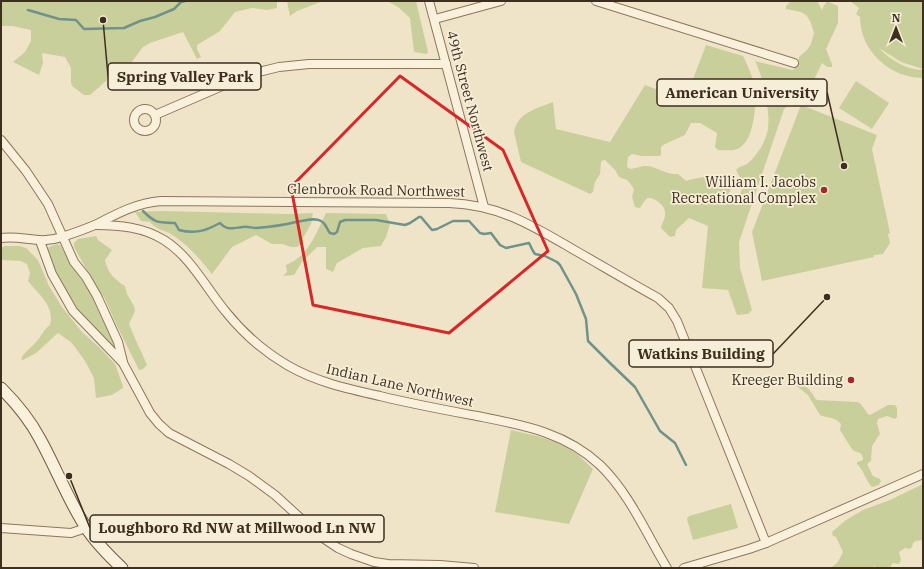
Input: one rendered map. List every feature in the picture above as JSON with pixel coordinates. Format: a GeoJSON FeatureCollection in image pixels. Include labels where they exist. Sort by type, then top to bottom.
{"type":"FeatureCollection","features":[{"type":"Feature","properties":{"kind":"main road"},"geometry":{"type":"LineString","coordinates":[[1,388],[19,408],[36,432],[77,514],[86,528],[122,568]]}},
{"type":"Feature","properties":{"kind":"street","name":"49th Street Northwest"},"geometry":{"type":"LineString","coordinates":[[429,1],[484,207]]}},
{"type":"Feature","properties":{"kind":"street"},"geometry":{"type":"LineString","coordinates":[[435,19],[501,1]]}},
{"type":"Feature","properties":{"kind":"street"},"geometry":{"type":"LineString","coordinates":[[596,1],[794,63]]}},
{"type":"Feature","properties":{"kind":"street"},"geometry":{"type":"LineString","coordinates":[[155,115],[250,74],[279,67],[309,64],[446,64]]}},
{"type":"Feature","properties":{"kind":"street"},"geometry":{"type":"LineString","coordinates":[[1,140],[40,190],[74,262],[86,277],[97,296],[118,342],[123,363],[150,413],[165,430],[177,438],[222,460],[249,476],[275,495],[320,536],[338,548],[360,558],[379,563],[474,568]]}},
{"type":"Feature","properties":{"kind":"street","name":"Glenbrook Road Northwest"},"geometry":{"type":"LineString","coordinates":[[1,238],[17,238],[40,241],[62,237],[95,225],[134,206],[156,201],[449,203],[484,207],[508,214],[531,225],[658,298],[669,308],[677,321],[766,543]]}},
{"type":"Feature","properties":{"kind":"street","name":"Indian Lane Northwest"},"geometry":{"type":"LineString","coordinates":[[95,225],[127,227],[148,233],[163,240],[184,257],[226,312],[247,335],[277,359],[307,375],[333,385],[358,391],[423,406],[527,426],[550,433],[573,444],[600,464],[619,487],[667,568]]}},
{"type":"Feature","properties":{"kind":"street"},"geometry":{"type":"LineString","coordinates":[[40,241],[52,274],[73,311],[123,363]]}},
{"type":"Feature","properties":{"kind":"street"},"geometry":{"type":"LineString","coordinates":[[684,568],[749,550],[923,474]]}},
{"type":"Feature","properties":{"kind":"street"},"geometry":{"type":"LineString","coordinates":[[1,528],[72,533],[86,528]]}},
{"type":"Feature","properties":{"kind":"highlighted area"},"geometry":{"type":"Polygon","coordinates":[[[400,76],[503,150],[548,251],[449,333],[313,305],[291,187],[400,76]]]}},
{"type":"Feature","properties":{"kind":"green space"},"geometry":{"type":"Polygon","coordinates":[[[1,1],[277,1],[277,8],[267,10],[252,8],[235,12],[220,31],[197,45],[197,49],[201,57],[197,59],[183,32],[150,43],[143,47],[128,67],[113,75],[90,95],[84,95],[72,86],[71,68],[65,57],[42,53],[43,63],[39,75],[13,62],[25,52],[31,41],[31,30],[12,26],[1,26],[1,1]]]}},
{"type":"Feature","properties":{"kind":"green space"},"geometry":{"type":"Polygon","coordinates":[[[287,1],[323,1],[297,11],[290,16],[287,1]]]}},
{"type":"Feature","properties":{"kind":"green space"},"geometry":{"type":"Polygon","coordinates":[[[387,1],[416,1],[428,52],[427,54],[414,52],[410,18],[398,7],[387,1]]]}},
{"type":"Feature","properties":{"kind":"green space"},"geometry":{"type":"Polygon","coordinates":[[[791,1],[817,1],[822,10],[828,1],[850,1],[829,2],[838,6],[838,23],[826,49],[832,67],[827,67],[822,63],[811,86],[800,97],[784,109],[739,242],[740,268],[752,310],[748,314],[737,315],[728,290],[702,288],[708,226],[689,218],[676,230],[675,236],[670,237],[661,228],[665,210],[661,205],[656,200],[648,198],[640,208],[635,207],[632,197],[634,190],[632,186],[627,180],[619,177],[615,170],[605,160],[601,162],[600,174],[595,182],[593,192],[590,194],[521,162],[514,132],[519,120],[529,112],[553,102],[556,129],[610,142],[645,85],[685,100],[706,45],[743,56],[754,84],[755,102],[754,119],[750,135],[740,148],[734,150],[718,150],[715,147],[717,133],[700,123],[691,123],[685,135],[661,147],[661,155],[642,156],[632,154],[628,157],[627,167],[631,169],[647,166],[678,174],[686,181],[709,177],[721,186],[727,184],[730,185],[731,189],[728,195],[737,200],[744,185],[736,170],[747,164],[759,151],[767,133],[768,126],[768,107],[766,97],[761,76],[755,61],[792,70],[794,69],[799,57],[811,44],[814,33],[807,16],[801,12],[786,9],[786,6],[791,1]]]}},
{"type":"Feature","properties":{"kind":"green space"},"geometry":{"type":"Polygon","coordinates":[[[850,1],[923,1],[923,69],[901,62],[879,48],[899,64],[917,70],[923,70],[923,78],[911,77],[898,73],[879,60],[869,48],[863,35],[860,17],[856,14],[859,8],[850,1]]]}},
{"type":"Feature","properties":{"kind":"green space"},"geometry":{"type":"Polygon","coordinates":[[[856,81],[889,103],[872,129],[839,108],[856,81]]]}},
{"type":"Feature","properties":{"kind":"green space","name":"William I. Jacobs Recreational Complex"},"geometry":{"type":"Polygon","coordinates":[[[801,105],[877,135],[872,149],[890,233],[888,234],[890,243],[883,254],[874,255],[874,257],[762,281],[752,232],[801,105]]]}},
{"type":"Feature","properties":{"kind":"green space"},"geometry":{"type":"Polygon","coordinates":[[[161,211],[290,214],[313,213],[311,224],[303,238],[303,242],[297,247],[272,244],[256,235],[232,247],[212,274],[198,257],[182,242],[171,234],[154,226],[150,222],[141,221],[135,212],[161,211]]]}},
{"type":"Feature","properties":{"kind":"green space"},"geometry":{"type":"Polygon","coordinates":[[[326,213],[386,214],[390,224],[386,237],[381,246],[363,248],[337,263],[333,272],[326,269],[326,247],[317,247],[302,262],[294,275],[283,276],[287,272],[286,265],[301,256],[311,243],[326,213]]]}},
{"type":"Feature","properties":{"kind":"green space"},"geometry":{"type":"Polygon","coordinates":[[[96,236],[98,240],[112,250],[105,260],[108,268],[115,278],[125,286],[127,294],[134,306],[135,311],[129,324],[147,365],[143,369],[139,370],[105,299],[94,283],[74,247],[74,243],[78,239],[96,236]]]}},
{"type":"Feature","properties":{"kind":"green space"},"geometry":{"type":"Polygon","coordinates":[[[57,244],[60,245],[93,296],[116,346],[114,348],[73,305],[53,269],[47,250],[49,247],[57,244]]]}},
{"type":"Feature","properties":{"kind":"green space"},"geometry":{"type":"Polygon","coordinates":[[[5,246],[19,246],[26,248],[38,260],[49,286],[62,307],[82,332],[115,364],[123,388],[112,395],[96,398],[94,378],[85,361],[72,343],[58,333],[36,353],[23,360],[21,359],[50,325],[51,318],[45,301],[28,281],[30,273],[27,264],[21,261],[2,260],[1,248],[5,246]]]}},
{"type":"Feature","properties":{"kind":"green space"},"geometry":{"type":"Polygon","coordinates":[[[794,380],[806,386],[817,400],[857,402],[860,403],[870,415],[888,405],[895,405],[897,408],[897,417],[895,419],[887,416],[878,419],[877,423],[880,434],[872,446],[871,461],[867,464],[873,476],[880,479],[881,481],[879,485],[872,487],[857,464],[857,462],[863,460],[862,455],[853,450],[850,446],[840,430],[841,424],[834,419],[820,415],[808,395],[794,384],[794,380]]]}},
{"type":"Feature","properties":{"kind":"green space"},"geometry":{"type":"Polygon","coordinates":[[[511,430],[537,436],[562,445],[577,454],[593,469],[569,524],[495,512],[511,430]]]}},
{"type":"Feature","properties":{"kind":"green space"},"geometry":{"type":"Polygon","coordinates":[[[923,484],[923,540],[913,543],[910,549],[905,548],[899,552],[901,560],[899,564],[893,563],[891,568],[877,568],[874,566],[873,568],[831,568],[838,562],[843,552],[832,532],[846,520],[863,510],[890,500],[923,484]]]}},
{"type":"Feature","properties":{"kind":"green space"},"geometry":{"type":"Polygon","coordinates":[[[731,504],[738,528],[693,540],[687,519],[689,516],[731,504]]]}},
{"type":"Feature","properties":{"kind":"waterway"},"geometry":{"type":"LineString","coordinates":[[28,10],[59,19],[76,20],[84,29],[124,28],[174,9],[181,2],[185,1]]}},
{"type":"Feature","properties":{"kind":"waterway"},"geometry":{"type":"LineString","coordinates":[[143,211],[154,220],[175,223],[179,230],[192,232],[205,230],[220,223],[228,228],[256,228],[315,219],[323,222],[330,233],[334,234],[337,232],[340,222],[345,220],[376,220],[405,225],[421,217],[432,230],[453,221],[469,221],[480,233],[491,233],[500,245],[506,248],[529,243],[535,254],[545,256],[560,265],[576,294],[586,319],[588,341],[635,387],[660,431],[675,443],[686,465]]}},
{"type":"Feature","properties":{"kind":"place","name":"Spring Valley Park"},"geometry":{"type":"Point","coordinates":[103,20]}},
{"type":"Feature","properties":{"kind":"place","name":"American University"},"geometry":{"type":"Point","coordinates":[844,166]}},
{"type":"Feature","properties":{"kind":"place","name":"William I. Jacobs Recreational Complex"},"geometry":{"type":"Point","coordinates":[824,190]}},
{"type":"Feature","properties":{"kind":"place","name":"Watkins Building"},"geometry":{"type":"Point","coordinates":[827,297]}},
{"type":"Feature","properties":{"kind":"place","name":"Kreeger Building"},"geometry":{"type":"Point","coordinates":[851,380]}},
{"type":"Feature","properties":{"kind":"place","name":"Loughboro Rd NW at Millwood Ln NW"},"geometry":{"type":"Point","coordinates":[69,476]}}]}
